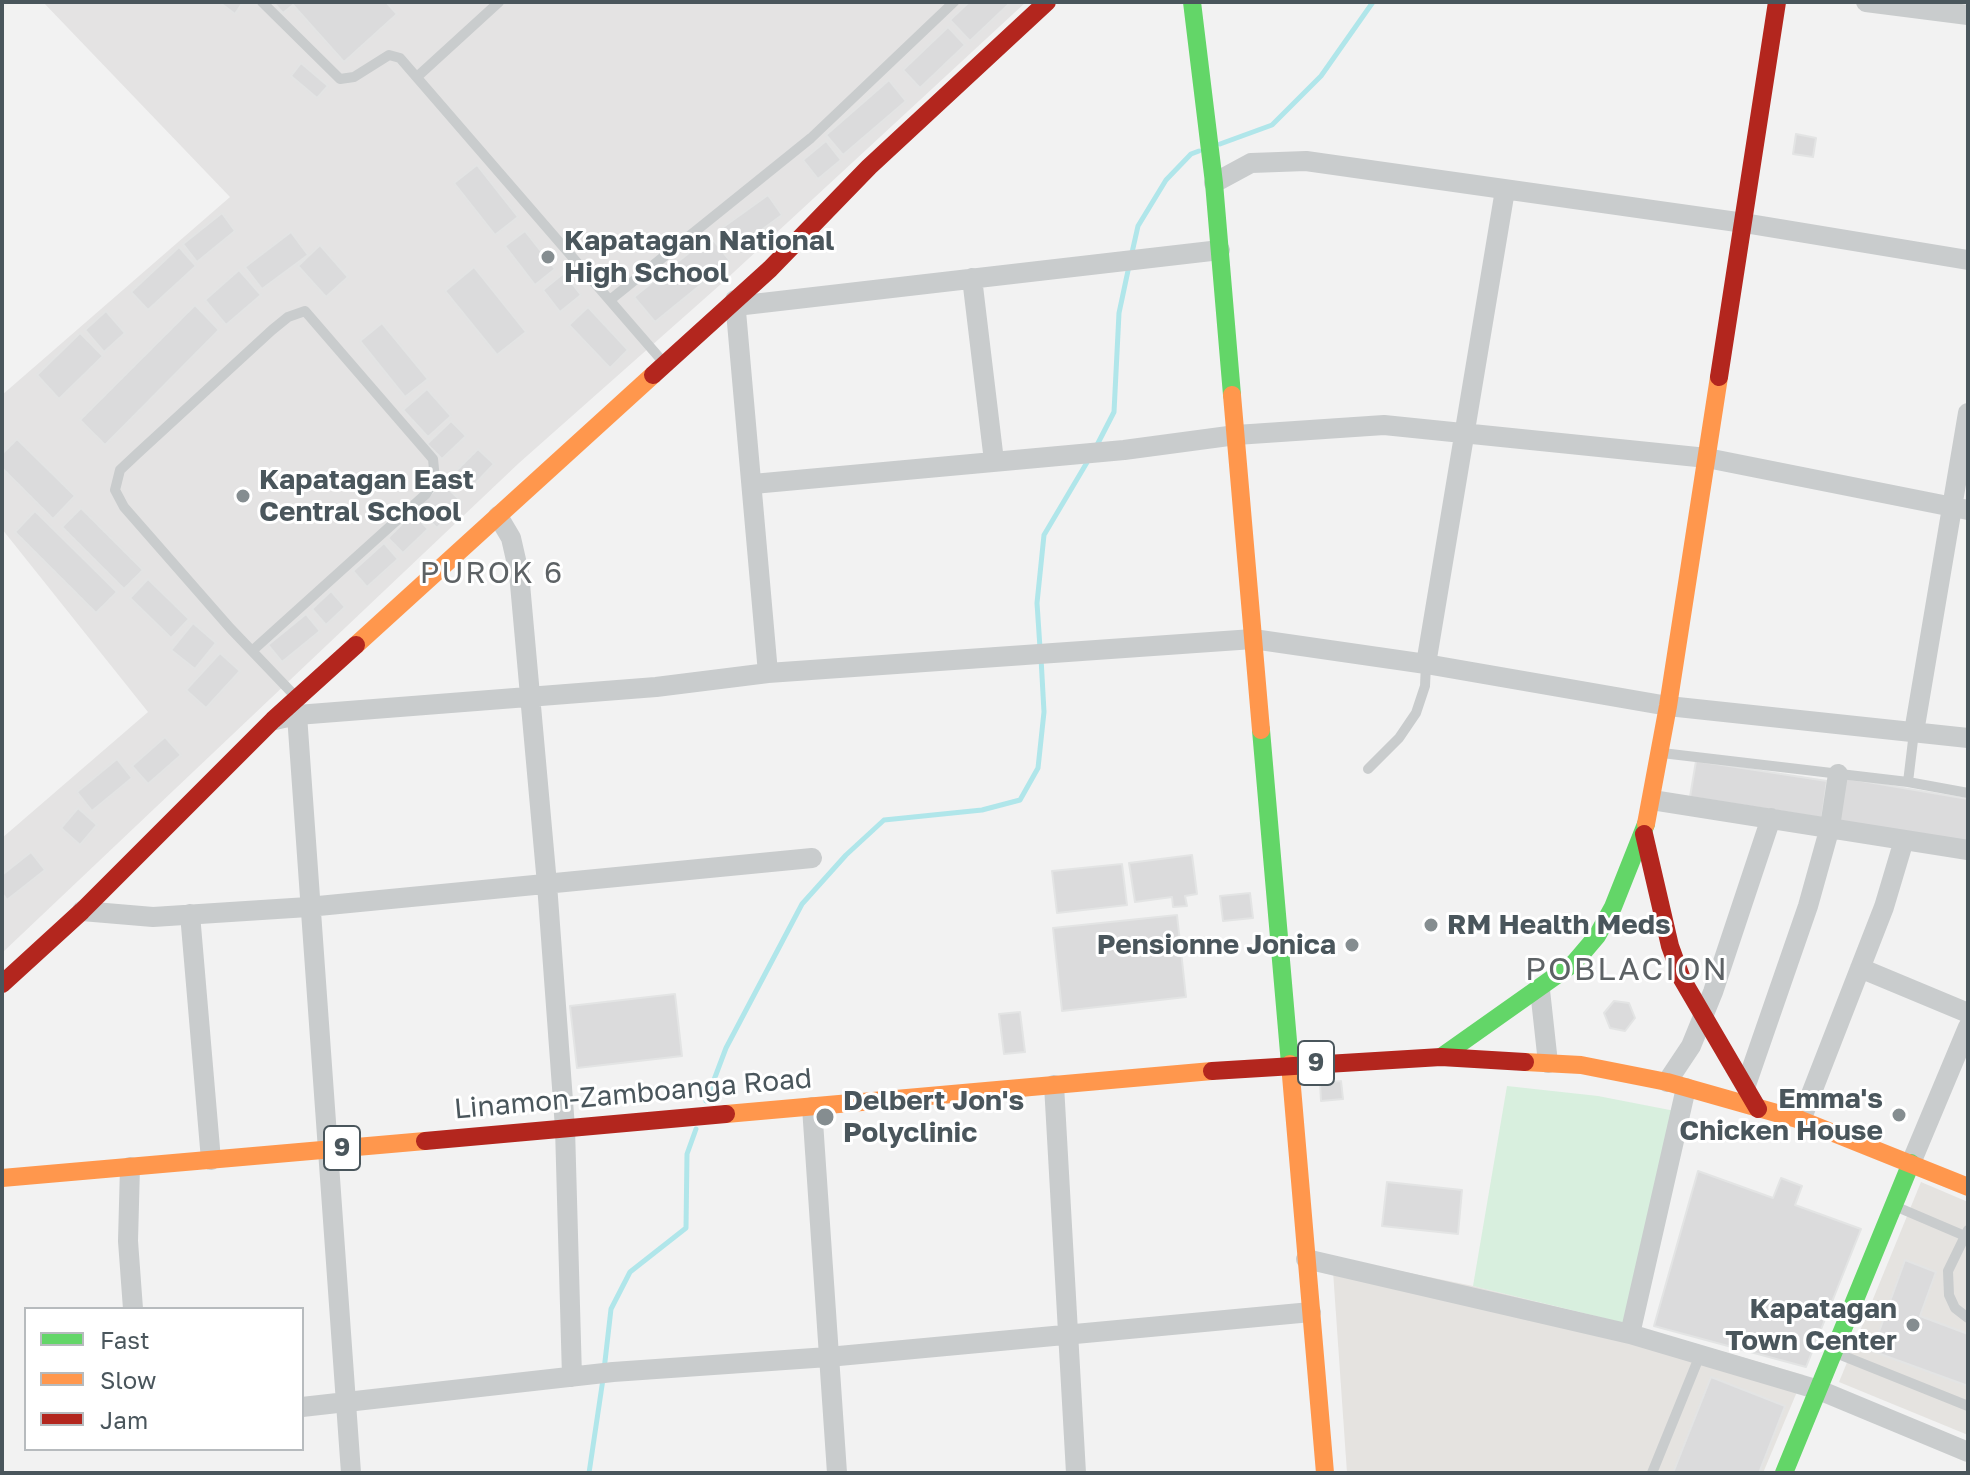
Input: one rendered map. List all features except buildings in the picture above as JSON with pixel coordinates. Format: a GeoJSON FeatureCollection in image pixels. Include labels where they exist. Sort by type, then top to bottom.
{"type":"FeatureCollection","features":[{"type":"Feature","properties":{"kind":"main road"},"geometry":{"type":"LineString","coordinates":[[297,706],[498,516],[735,303],[869,167],[1047,2]]}},
{"type":"Feature","properties":{"kind":"main road"},"geometry":{"type":"LineString","coordinates":[[1192,2],[1220,250],[1325,1473]]}},
{"type":"Feature","properties":{"kind":"main road"},"geometry":{"type":"LineString","coordinates":[[1441,1057],[1540,990],[1574,963],[1597,936],[1613,907],[1644,833],[1668,706],[1777,2]]}},
{"type":"Feature","properties":{"kind":"main road"},"geometry":{"type":"LineString","coordinates":[[2,984],[82,911],[273,720]]}},
{"type":"Feature","properties":{"kind":"main road"},"geometry":{"type":"LineString","coordinates":[[1644,833],[1670,946],[1703,1018],[1758,1109]]}},
{"type":"Feature","properties":{"kind":"main road","name":"Linamon-Zamboanga Road"},"geometry":{"type":"LineString","coordinates":[[2,1178],[1290,1064],[1441,1057],[1610,1069],[1677,1085],[1801,1120],[1968,1187]]}},
{"type":"Feature","properties":{"kind":"main road"},"geometry":{"type":"LineString","coordinates":[[1784,1473],[1911,1163]]}},
{"type":"Feature","properties":{"kind":"street"},"geometry":{"type":"LineString","coordinates":[[1866,2],[1968,15]]}},
{"type":"Feature","properties":{"kind":"street"},"geometry":{"type":"LineString","coordinates":[[1213,174],[1251,163],[1306,161],[1744,223],[1968,260]]}},
{"type":"Feature","properties":{"kind":"street"},"geometry":{"type":"LineString","coordinates":[[1426,664],[1505,190]]}},
{"type":"Feature","properties":{"kind":"street"},"geometry":{"type":"LineString","coordinates":[[768,673],[735,303],[1220,250]]}},
{"type":"Feature","properties":{"kind":"street"},"geometry":{"type":"LineString","coordinates":[[972,278],[994,461]]}},
{"type":"Feature","properties":{"kind":"street"},"geometry":{"type":"LineString","coordinates":[[1914,732],[1960,507],[1968,413]]}},
{"type":"Feature","properties":{"kind":"street"},"geometry":{"type":"LineString","coordinates":[[753,484],[1124,450],[1236,435],[1384,425],[1707,458],[1960,507]]}},
{"type":"Feature","properties":{"kind":"street"},"geometry":{"type":"LineString","coordinates":[[498,516],[516,552],[547,884],[565,1128],[577,1376]]}},
{"type":"Feature","properties":{"kind":"street"},"geometry":{"type":"LineString","coordinates":[[273,720],[297,706],[656,687],[768,673],[1056,650],[1253,639],[1426,664],[1668,706],[1968,738]]}},
{"type":"Feature","properties":{"kind":"street"},"geometry":{"type":"LineString","coordinates":[[297,706],[308,907],[351,1473]]}},
{"type":"Feature","properties":{"kind":"street"},"geometry":{"type":"LineString","coordinates":[[1746,1085],[1808,906],[1830,827],[1838,774]]}},
{"type":"Feature","properties":{"kind":"street"},"geometry":{"type":"LineString","coordinates":[[1652,800],[1968,850]]}},
{"type":"Feature","properties":{"kind":"street"},"geometry":{"type":"LineString","coordinates":[[1630,1334],[1677,1085],[1771,818]]}},
{"type":"Feature","properties":{"kind":"street"},"geometry":{"type":"LineString","coordinates":[[1801,1120],[1884,907],[1904,840]]}},
{"type":"Feature","properties":{"kind":"street"},"geometry":{"type":"LineString","coordinates":[[82,911],[120,916],[308,907],[812,858]]}},
{"type":"Feature","properties":{"kind":"street"},"geometry":{"type":"LineString","coordinates":[[190,914],[211,1160]]}},
{"type":"Feature","properties":{"kind":"street"},"geometry":{"type":"LineString","coordinates":[[1860,968],[1968,1013]]}},
{"type":"Feature","properties":{"kind":"street"},"geometry":{"type":"LineString","coordinates":[[1540,990],[1548,1063]]}},
{"type":"Feature","properties":{"kind":"street"},"geometry":{"type":"LineString","coordinates":[[1911,1163],[1968,1027]]}},
{"type":"Feature","properties":{"kind":"street"},"geometry":{"type":"LineString","coordinates":[[1054,1085],[1076,1473]]}},
{"type":"Feature","properties":{"kind":"street"},"geometry":{"type":"LineString","coordinates":[[812,1107],[837,1473]]}},
{"type":"Feature","properties":{"kind":"street"},"geometry":{"type":"LineString","coordinates":[[130,1167],[128,1241],[133,1307]]}},
{"type":"Feature","properties":{"kind":"street"},"geometry":{"type":"LineString","coordinates":[[1306,1259],[1630,1334],[1819,1390],[1968,1452]]}},
{"type":"Feature","properties":{"kind":"street"},"geometry":{"type":"LineString","coordinates":[[304,1407],[613,1372],[828,1357],[1311,1312]]}},
{"type":"Feature","properties":{"kind":"lane"},"geometry":{"type":"LineString","coordinates":[[262,2],[334,76],[354,77],[389,55],[400,58],[665,364]]}},
{"type":"Feature","properties":{"kind":"lane"},"geometry":{"type":"LineString","coordinates":[[418,76],[499,2]]}},
{"type":"Feature","properties":{"kind":"lane"},"geometry":{"type":"LineString","coordinates":[[610,300],[811,138],[954,2]]}},
{"type":"Feature","properties":{"kind":"lane"},"geometry":{"type":"LineString","coordinates":[[252,651],[415,505],[435,479],[433,459],[305,311],[288,317],[272,330],[120,470],[115,490],[124,507],[297,706]]}},
{"type":"Feature","properties":{"kind":"lane"},"geometry":{"type":"LineString","coordinates":[[1368,769],[1399,738],[1416,713],[1424,694],[1426,664]]}},
{"type":"Feature","properties":{"kind":"lane"},"geometry":{"type":"LineString","coordinates":[[1908,782],[1914,732]]}},
{"type":"Feature","properties":{"kind":"lane"},"geometry":{"type":"LineString","coordinates":[[1660,753],[1908,782],[1968,793]]}},
{"type":"Feature","properties":{"kind":"lane"},"geometry":{"type":"LineString","coordinates":[[1894,1206],[1967,1233],[1948,1271],[1949,1295],[1955,1308],[1968,1318]]}},
{"type":"Feature","properties":{"kind":"lane"},"geometry":{"type":"LineString","coordinates":[[1835,1352],[1968,1406]]}},
{"type":"Feature","properties":{"kind":"lane"},"geometry":{"type":"LineString","coordinates":[[1652,1473],[1700,1355]]}},
{"type":"Feature","properties":{"kind":"shaded area"},"geometry":{"type":"Polygon","coordinates":[[[43,2],[1026,2],[721,284],[519,463],[2,953],[2,838],[148,712],[2,529],[2,395],[230,197],[43,2]]]}},
{"type":"Feature","properties":{"kind":"shaded area","name":"Kapatagan Town Center"},"geometry":{"type":"Polygon","coordinates":[[[1921,1182],[1968,1202],[1968,1435],[1839,1382],[1921,1182]]]}},
{"type":"Feature","properties":{"kind":"shaded area"},"geometry":{"type":"Polygon","coordinates":[[[1332,1257],[1473,1286],[1624,1323],[1804,1375],[1763,1473],[1347,1473],[1332,1257]]]}},
{"type":"Feature","properties":{"kind":"green space"},"geometry":{"type":"Polygon","coordinates":[[[1507,1086],[1598,1096],[1675,1111],[1624,1323],[1473,1286],[1507,1086]]]}},
{"type":"Feature","properties":{"kind":"waterway"},"geometry":{"type":"LineString","coordinates":[[1220,144],[1272,125],[1321,76],[1373,2]]}},
{"type":"Feature","properties":{"kind":"waterway"},"geometry":{"type":"LineString","coordinates":[[1131,257],[1138,226],[1166,180],[1191,154],[1199,151]]}},
{"type":"Feature","properties":{"kind":"waterway"},"geometry":{"type":"LineString","coordinates":[[1096,447],[1114,412],[1119,313],[1129,266]]}},
{"type":"Feature","properties":{"kind":"waterway"},"geometry":{"type":"LineString","coordinates":[[1040,648],[1037,603],[1044,535],[1089,459]]}},
{"type":"Feature","properties":{"kind":"waterway"},"geometry":{"type":"LineString","coordinates":[[706,1101],[726,1048],[802,904],[846,855],[884,820],[982,810],[1020,800],[1038,768],[1044,712],[1041,658]]}},
{"type":"Feature","properties":{"kind":"waterway"},"geometry":{"type":"LineString","coordinates":[[604,1370],[611,1309],[630,1272],[686,1228],[687,1154],[696,1129]]}},
{"type":"Feature","properties":{"kind":"waterway"},"geometry":{"type":"LineString","coordinates":[[589,1473],[603,1379]]}},
{"type":"Feature","properties":{"kind":"traffic: fast"},"geometry":{"type":"LineString","coordinates":[[1192,2],[1214,183],[1232,395]]}},
{"type":"Feature","properties":{"kind":"traffic: fast"},"geometry":{"type":"LineString","coordinates":[[1261,730],[1290,1064]]}},
{"type":"Feature","properties":{"kind":"traffic: fast"},"geometry":{"type":"LineString","coordinates":[[1441,1057],[1574,963],[1597,936],[1613,907],[1646,824]]}},
{"type":"Feature","properties":{"kind":"traffic: fast"},"geometry":{"type":"LineString","coordinates":[[1784,1473],[1911,1163]]}},
{"type":"Feature","properties":{"kind":"traffic: slow"},"geometry":{"type":"LineString","coordinates":[[356,645],[653,375]]}},
{"type":"Feature","properties":{"kind":"traffic: slow"},"geometry":{"type":"LineString","coordinates":[[1646,824],[1668,706],[1719,377]]}},
{"type":"Feature","properties":{"kind":"traffic: slow"},"geometry":{"type":"LineString","coordinates":[[1232,395],[1261,730]]}},
{"type":"Feature","properties":{"kind":"traffic: slow"},"geometry":{"type":"LineString","coordinates":[[1525,1062],[1581,1065],[1667,1082],[1801,1120],[1968,1187]]}},
{"type":"Feature","properties":{"kind":"traffic: slow"},"geometry":{"type":"LineString","coordinates":[[1290,1064],[1325,1473]]}},
{"type":"Feature","properties":{"kind":"traffic: slow"},"geometry":{"type":"LineString","coordinates":[[726,1114],[1212,1071]]}},
{"type":"Feature","properties":{"kind":"traffic: slow"},"geometry":{"type":"LineString","coordinates":[[2,1178],[425,1141]]}},
{"type":"Feature","properties":{"kind":"traffic: jam"},"geometry":{"type":"LineString","coordinates":[[653,375],[770,269],[869,167],[1047,2]]}},
{"type":"Feature","properties":{"kind":"traffic: jam"},"geometry":{"type":"LineString","coordinates":[[1719,377],[1777,2]]}},
{"type":"Feature","properties":{"kind":"traffic: jam"},"geometry":{"type":"LineString","coordinates":[[2,984],[82,911],[273,720],[356,645]]}},
{"type":"Feature","properties":{"kind":"traffic: jam"},"geometry":{"type":"LineString","coordinates":[[1644,834],[1670,946],[1682,979],[1758,1109]]}},
{"type":"Feature","properties":{"kind":"traffic: jam"},"geometry":{"type":"LineString","coordinates":[[1212,1071],[1441,1057],[1525,1062]]}},
{"type":"Feature","properties":{"kind":"traffic: jam"},"geometry":{"type":"LineString","coordinates":[[425,1141],[726,1114]]}},
{"type":"Feature","properties":{"kind":"place","name":"Kapatagan National High School"},"geometry":{"type":"Point","coordinates":[548,257]}},
{"type":"Feature","properties":{"kind":"place","name":"Kapatagan East Central School"},"geometry":{"type":"Point","coordinates":[243,496]}},
{"type":"Feature","properties":{"kind":"place","name":"RM Health Meds"},"geometry":{"type":"Point","coordinates":[1431,925]}},
{"type":"Feature","properties":{"kind":"place","name":"Pensionne Jonica"},"geometry":{"type":"Point","coordinates":[1352,945]}},
{"type":"Feature","properties":{"kind":"place","name":"Emma's Chicken House"},"geometry":{"type":"Point","coordinates":[1899,1115]}},
{"type":"Feature","properties":{"kind":"place","name":"Delbert Jon's Polyclinic"},"geometry":{"type":"Point","coordinates":[825,1117]}},
{"type":"Feature","properties":{"kind":"place","name":"Kapatagan Town Center"},"geometry":{"type":"Point","coordinates":[1913,1325]}},
{"type":"Feature","properties":{"kind":"district","name":"PUROK 6"},"geometry":{"type":"Point","coordinates":[492,573]}},
{"type":"Feature","properties":{"kind":"district","name":"POBLACION"},"geometry":{"type":"Point","coordinates":[1627,970]}}]}
